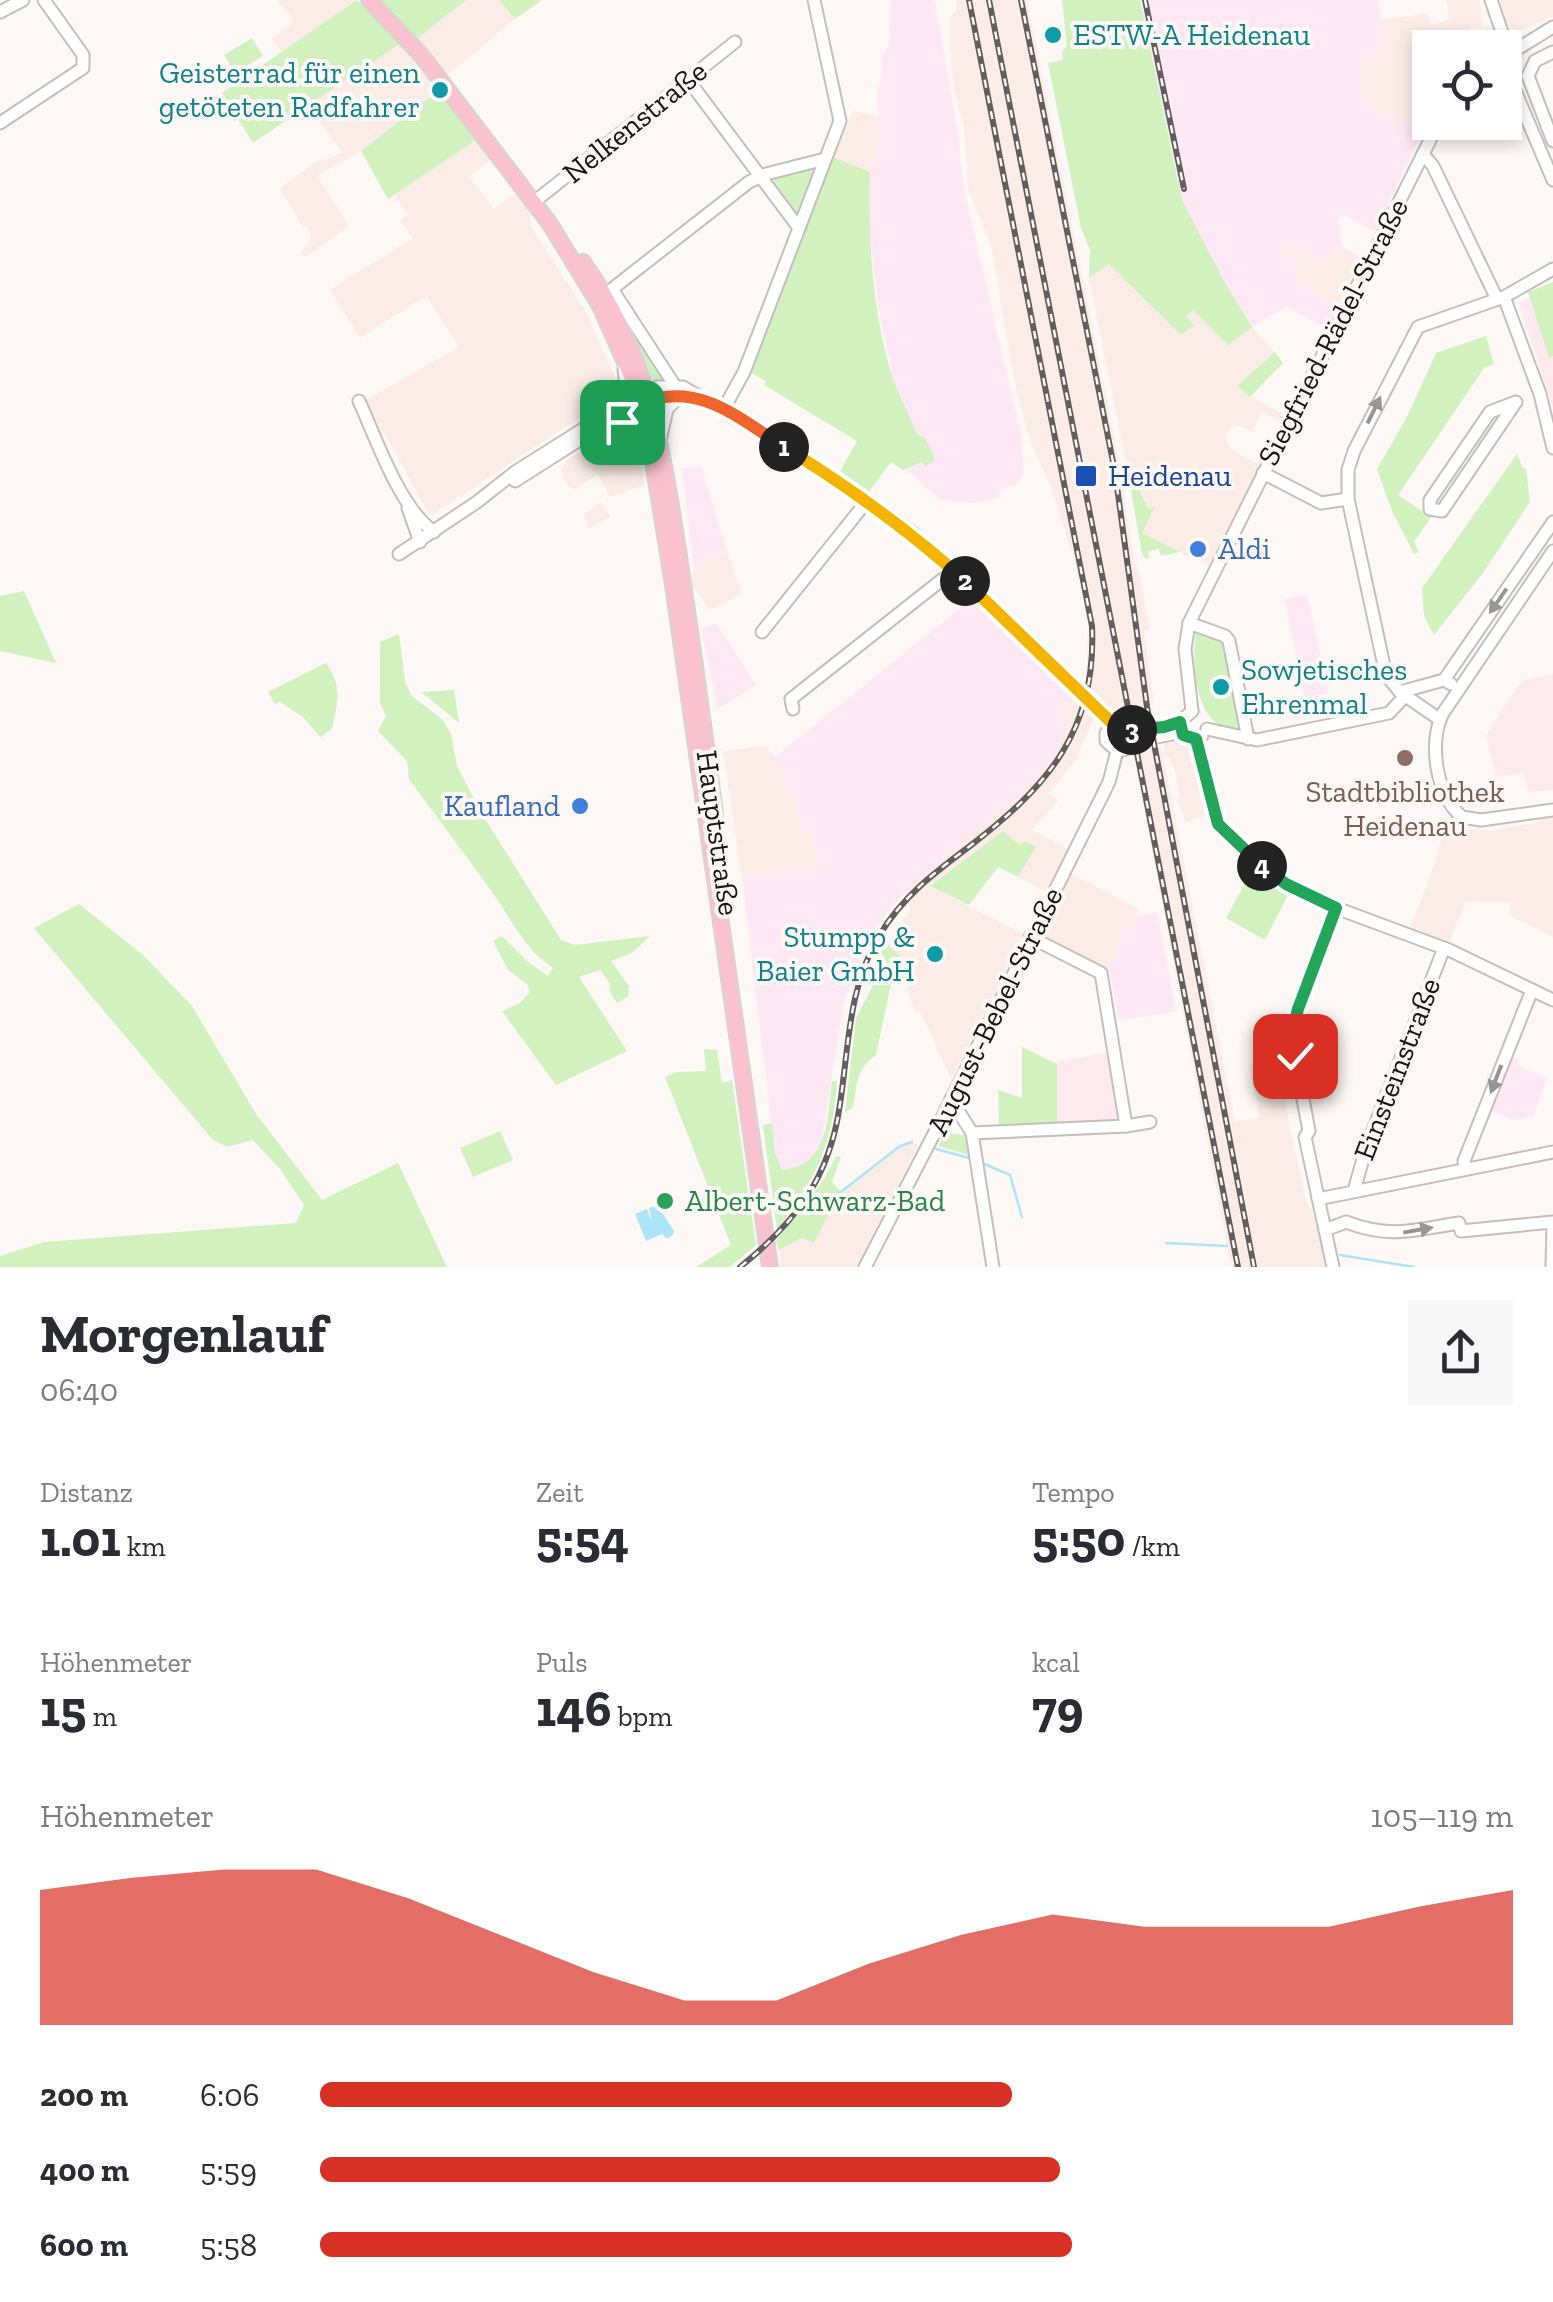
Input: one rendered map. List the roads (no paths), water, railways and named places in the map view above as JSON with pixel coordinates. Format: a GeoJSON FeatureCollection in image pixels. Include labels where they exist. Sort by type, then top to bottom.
{"type":"FeatureCollection","features":[{"type":"Feature","properties":{"kind":"main road"},"geometry":{"type":"LineString","coordinates":[[369,0],[422,56],[600,286],[630,341],[644,397]]}},
{"type":"Feature","properties":{"kind":"main road"},"geometry":{"type":"LineString","coordinates":[[550,224],[644,397]]}},
{"type":"Feature","properties":{"kind":"main road","name":"Hauptstraße"},"geometry":{"type":"LineString","coordinates":[[644,397],[700,699],[777,1267]]}},
{"type":"Feature","properties":{"kind":"main road","name":"Hauptstraße"},"geometry":{"type":"LineString","coordinates":[[654,439],[770,1267]]}},
{"type":"Feature","properties":{"kind":"street"},"geometry":{"type":"LineString","coordinates":[[0,12],[23,0]]}},
{"type":"Feature","properties":{"kind":"street"},"geometry":{"type":"LineString","coordinates":[[0,123],[83,68],[83,56],[44,0]]}},
{"type":"Feature","properties":{"kind":"street"},"geometry":{"type":"LineString","coordinates":[[724,410],[744,372],[841,114],[814,0]]}},
{"type":"Feature","properties":{"kind":"street"},"geometry":{"type":"LineString","coordinates":[[1491,0],[1498,30]]}},
{"type":"Feature","properties":{"kind":"street"},"geometry":{"type":"LineString","coordinates":[[1522,43],[1553,27]]}},
{"type":"Feature","properties":{"kind":"street","name":"Nelkenstraße"},"geometry":{"type":"LineString","coordinates":[[534,202],[735,42]]}},
{"type":"Feature","properties":{"kind":"street"},"geometry":{"type":"LineString","coordinates":[[1553,52],[1535,61],[1528,76],[1553,141]]}},
{"type":"Feature","properties":{"kind":"street"},"geometry":{"type":"LineString","coordinates":[[689,80],[799,228]]}},
{"type":"Feature","properties":{"kind":"street"},"geometry":{"type":"LineString","coordinates":[[1522,107],[1553,180]]}},
{"type":"Feature","properties":{"kind":"street","name":"Siegfried-Rädel-Straße"},"geometry":{"type":"LineString","coordinates":[[1192,712],[1185,649],[1189,623],[1430,140]]}},
{"type":"Feature","properties":{"kind":"street"},"geometry":{"type":"LineString","coordinates":[[1423,154],[1433,166],[1500,298],[1540,394],[1553,448]]}},
{"type":"Feature","properties":{"kind":"street"},"geometry":{"type":"LineString","coordinates":[[677,391],[612,289],[759,177],[825,159]]}},
{"type":"Feature","properties":{"kind":"street"},"geometry":{"type":"LineString","coordinates":[[1440,719],[1402,694],[1386,675],[1348,499],[1348,470],[1418,327],[1500,298],[1553,269]]}},
{"type":"Feature","properties":{"kind":"street"},"geometry":{"type":"LineString","coordinates":[[608,412],[622,397],[626,385],[614,336]]}},
{"type":"Feature","properties":{"kind":"street"},"geometry":{"type":"LineString","coordinates":[[590,434],[628,421],[654,439],[677,391]]}},
{"type":"Feature","properties":{"kind":"street"},"geometry":{"type":"LineString","coordinates":[[477,502],[514,472],[608,412],[644,397],[677,391],[702,398],[868,501],[913,534],[1114,725],[1125,725],[1131,736],[1126,749],[1117,751],[1106,741],[1106,733],[1114,725]]}},
{"type":"Feature","properties":{"kind":"street"},"geometry":{"type":"LineString","coordinates":[[1516,402],[1442,512],[1430,509],[1430,500],[1490,412],[1516,402],[1540,394]]}},
{"type":"Feature","properties":{"kind":"street"},"geometry":{"type":"LineString","coordinates":[[399,554],[644,397]]}},
{"type":"Feature","properties":{"kind":"street"},"geometry":{"type":"LineString","coordinates":[[359,401],[406,499],[434,532]]}},
{"type":"Feature","properties":{"kind":"street"},"geometry":{"type":"LineString","coordinates":[[1263,473],[1321,503],[1348,499]]}},
{"type":"Feature","properties":{"kind":"street"},"geometry":{"type":"LineString","coordinates":[[406,499],[420,542]]}},
{"type":"Feature","properties":{"kind":"street"},"geometry":{"type":"LineString","coordinates":[[762,632],[868,501]]}},
{"type":"Feature","properties":{"kind":"street"},"geometry":{"type":"LineString","coordinates":[[1207,729],[1257,740],[1389,713],[1402,694],[1444,680],[1553,522]]}},
{"type":"Feature","properties":{"kind":"street"},"geometry":{"type":"LineString","coordinates":[[1553,552],[1440,719],[1435,746],[1446,798],[1458,815],[1481,820],[1553,810]]}},
{"type":"Feature","properties":{"kind":"street"},"geometry":{"type":"LineString","coordinates":[[793,709],[791,699],[954,570]]}},
{"type":"Feature","properties":{"kind":"street"},"geometry":{"type":"LineString","coordinates":[[1189,623],[1225,636],[1228,641],[1248,739]]}},
{"type":"Feature","properties":{"kind":"street"},"geometry":{"type":"LineString","coordinates":[[1444,680],[1458,690]]}},
{"type":"Feature","properties":{"kind":"street"},"geometry":{"type":"LineString","coordinates":[[1180,727],[1192,712],[1204,716],[1207,729]]}},
{"type":"Feature","properties":{"kind":"street"},"geometry":{"type":"LineString","coordinates":[[1131,736],[1180,727],[1196,739],[1214,814],[1224,833],[1280,880],[1336,908],[1444,948],[1553,1000]]}},
{"type":"Feature","properties":{"kind":"street"},"geometry":{"type":"LineString","coordinates":[[1196,739],[1207,729]]}},
{"type":"Feature","properties":{"kind":"street","name":"August-Bebel-Straße"},"geometry":{"type":"LineString","coordinates":[[864,1267],[926,1151],[1108,782],[1117,751]]}},
{"type":"Feature","properties":{"kind":"street"},"geometry":{"type":"LineString","coordinates":[[1331,1260],[1305,1137],[1309,1131],[1295,1056],[1294,1026],[1336,908]]}},
{"type":"Feature","properties":{"kind":"street"},"geometry":{"type":"LineString","coordinates":[[1030,937],[1102,973],[1126,1126]]}},
{"type":"Feature","properties":{"kind":"street","name":"Einsteinstraße"},"geometry":{"type":"LineString","coordinates":[[1354,1191],[1366,1148],[1444,948]]}},
{"type":"Feature","properties":{"kind":"street"},"geometry":{"type":"LineString","coordinates":[[1465,1169],[1464,1161],[1532,990]]}},
{"type":"Feature","properties":{"kind":"street"},"geometry":{"type":"LineString","coordinates":[[951,1099],[972,1133],[992,1267]]}},
{"type":"Feature","properties":{"kind":"street"},"geometry":{"type":"LineString","coordinates":[[972,1133],[1150,1122]]}},
{"type":"Feature","properties":{"kind":"street"},"geometry":{"type":"LineString","coordinates":[[1318,1199],[1553,1152]]}},
{"type":"Feature","properties":{"kind":"street"},"geometry":{"type":"LineString","coordinates":[[1324,1230],[1346,1222],[1392,1234],[1459,1223],[1461,1230],[1553,1223],[1552,1257]]}},
{"type":"Feature","properties":{"kind":"water"},"geometry":{"type":"Polygon","coordinates":[[[657,1205],[673,1235],[667,1239],[662,1234],[646,1241],[635,1214],[647,1209],[652,1222],[649,1208],[657,1205]]]}},
{"type":"Feature","properties":{"kind":"waterway"},"geometry":{"type":"LineString","coordinates":[[815,1212],[900,1146],[912,1142]]}},
{"type":"Feature","properties":{"kind":"waterway"},"geometry":{"type":"LineString","coordinates":[[936,1149],[973,1159]]}},
{"type":"Feature","properties":{"kind":"waterway"},"geometry":{"type":"LineString","coordinates":[[980,1162],[1010,1175],[1022,1217]]}},
{"type":"Feature","properties":{"kind":"waterway"},"geometry":{"type":"LineString","coordinates":[[1166,1243],[1227,1246]]}},
{"type":"Feature","properties":{"kind":"waterway"},"geometry":{"type":"LineString","coordinates":[[1340,1255],[1414,1267]]}},
{"type":"Feature","properties":{"kind":"railway"},"geometry":{"type":"LineString","coordinates":[[740,1267],[794,1215],[819,1176],[835,1130],[855,997],[879,936],[920,886],[998,824],[1044,777],[1062,752],[1086,696],[1092,626],[969,0]]}},
{"type":"Feature","properties":{"kind":"railway"},"geometry":{"type":"LineString","coordinates":[[989,0],[1238,1267]]}},
{"type":"Feature","properties":{"kind":"railway"},"geometry":{"type":"LineString","coordinates":[[1021,0],[1115,472],[1147,707],[1254,1267]]}},
{"type":"Feature","properties":{"kind":"railway"},"geometry":{"type":"LineString","coordinates":[[1145,0],[1184,189]]}},
{"type":"Feature","properties":{"kind":"place","name":"ESTW-A Heidenau"},"geometry":{"type":"Point","coordinates":[1053,35]}},
{"type":"Feature","properties":{"kind":"place","name":"Geisterrad für einen getöteten Radfahrer"},"geometry":{"type":"Point","coordinates":[440,90]}},
{"type":"Feature","properties":{"kind":"place","name":"Heidenau"},"geometry":{"type":"Point","coordinates":[1086,476]}},
{"type":"Feature","properties":{"kind":"place","name":"Aldi"},"geometry":{"type":"Point","coordinates":[1198,549]}},
{"type":"Feature","properties":{"kind":"place","name":"Sowjetisches Ehrenmal"},"geometry":{"type":"Point","coordinates":[1221,687]}},
{"type":"Feature","properties":{"kind":"place","name":"Stadtbibliothek Heidenau"},"geometry":{"type":"Point","coordinates":[1405,758]}},
{"type":"Feature","properties":{"kind":"place","name":"Kaufland"},"geometry":{"type":"Point","coordinates":[580,806]}},
{"type":"Feature","properties":{"kind":"place","name":"Stumpp & Baier GmbH"},"geometry":{"type":"Point","coordinates":[935,954]}},
{"type":"Feature","properties":{"kind":"place","name":"Albert-Schwarz-Bad"},"geometry":{"type":"Point","coordinates":[665,1201]}}]}
